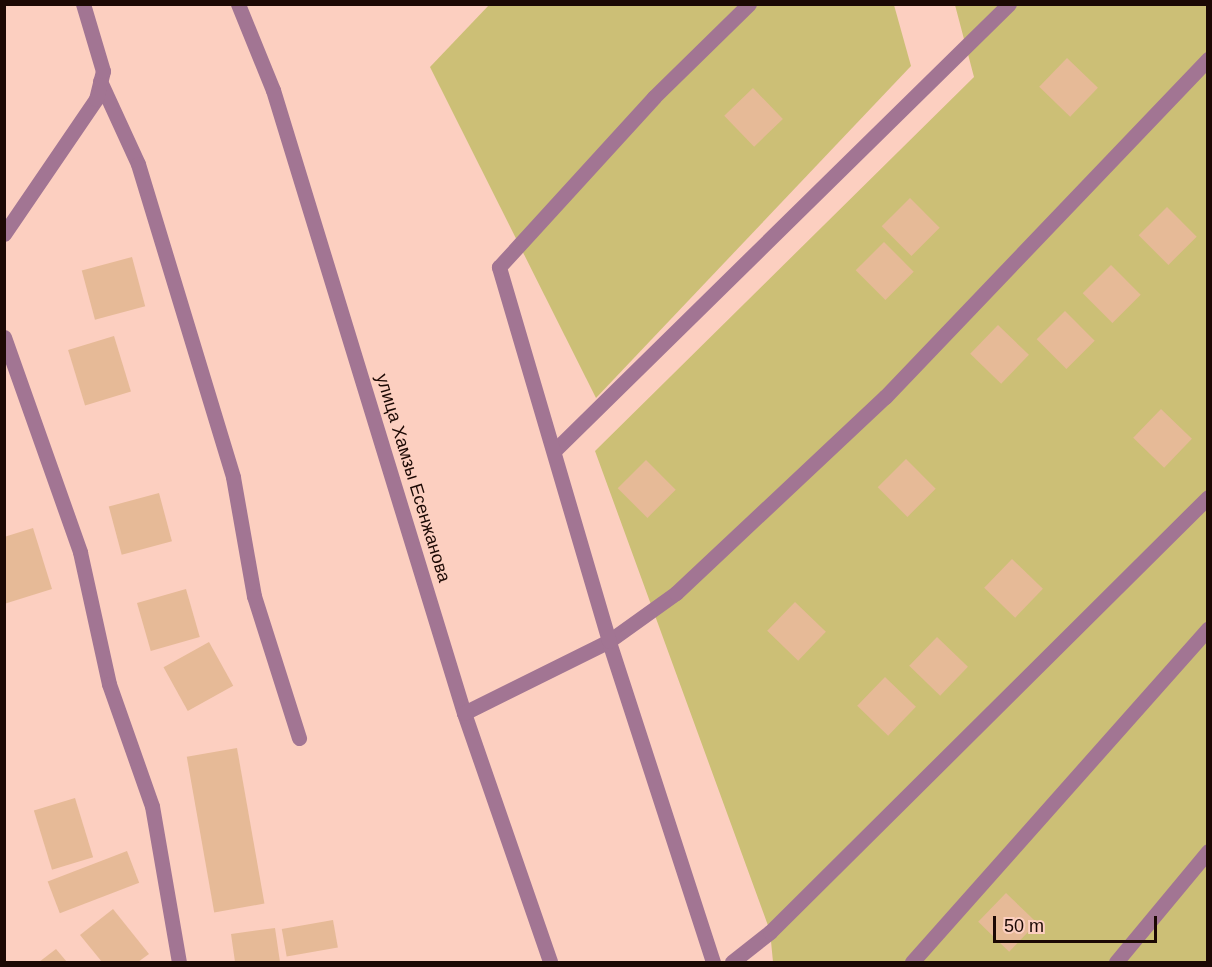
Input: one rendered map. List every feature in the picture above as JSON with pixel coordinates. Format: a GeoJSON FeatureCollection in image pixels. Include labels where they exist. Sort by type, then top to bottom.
{"type":"FeatureCollection","features":[{"type":"Feature","properties":{"kind":"street"},"geometry":{"type":"LineString","coordinates":[[4,234],[96,99],[103,71],[82,4]]}},
{"type":"Feature","properties":{"kind":"street","name":"улица Хамзы Есенжанова"},"geometry":{"type":"LineString","coordinates":[[238,4],[273,90],[310,204],[464,713],[550,963]]}},
{"type":"Feature","properties":{"kind":"street"},"geometry":{"type":"LineString","coordinates":[[713,963],[609,641],[556,449],[499,267],[654,97],[749,4]]}},
{"type":"Feature","properties":{"kind":"street"},"geometry":{"type":"LineString","coordinates":[[556,449],[1009,4]]}},
{"type":"Feature","properties":{"kind":"street"},"geometry":{"type":"LineString","coordinates":[[464,713],[609,641],[676,593],[885,397],[1208,59]]}},
{"type":"Feature","properties":{"kind":"street"},"geometry":{"type":"LineString","coordinates":[[100,81],[138,164],[233,477],[254,596],[299,738]]}},
{"type":"Feature","properties":{"kind":"street"},"geometry":{"type":"LineString","coordinates":[[4,337],[80,552],[110,684],[152,806],[179,963]]}},
{"type":"Feature","properties":{"kind":"street"},"geometry":{"type":"LineString","coordinates":[[732,963],[770,932],[1208,497]]}},
{"type":"Feature","properties":{"kind":"street"},"geometry":{"type":"LineString","coordinates":[[912,963],[1208,630]]}},
{"type":"Feature","properties":{"kind":"street"},"geometry":{"type":"LineString","coordinates":[[1116,963],[1208,851]]}},
{"type":"Feature","properties":{"kind":"shaded area"},"geometry":{"type":"Polygon","coordinates":[[[490,4],[894,5],[911,66],[596,398],[430,67],[490,4]]]}},
{"type":"Feature","properties":{"kind":"shaded area"},"geometry":{"type":"Polygon","coordinates":[[[955,5],[1207,5],[1207,962],[773,962],[770,931],[595,451],[974,77],[955,5]]]}},
{"type":"Feature","properties":{"kind":"building"},"geometry":{"type":"Polygon","coordinates":[[[1067,58],[1098,88],[1070,117],[1039,87],[1067,58]]]}},
{"type":"Feature","properties":{"kind":"building"},"geometry":{"type":"Polygon","coordinates":[[[753,88],[783,119],[754,147],[724,116],[753,88]]]}},
{"type":"Feature","properties":{"kind":"building"},"geometry":{"type":"Polygon","coordinates":[[[910,198],[940,228],[911,256],[882,226],[910,198]]]}},
{"type":"Feature","properties":{"kind":"building"},"geometry":{"type":"Polygon","coordinates":[[[1167,207],[1197,237],[1168,265],[1139,235],[1167,207]]]}},
{"type":"Feature","properties":{"kind":"building"},"geometry":{"type":"Polygon","coordinates":[[[884,242],[914,272],[885,300],[856,270],[884,242]]]}},
{"type":"Feature","properties":{"kind":"building"},"geometry":{"type":"Polygon","coordinates":[[[132,257],[145,306],[95,320],[82,270],[132,257]]]}},
{"type":"Feature","properties":{"kind":"building"},"geometry":{"type":"Polygon","coordinates":[[[1111,265],[1141,295],[1112,323],[1083,293],[1111,265]]]}},
{"type":"Feature","properties":{"kind":"building"},"geometry":{"type":"Polygon","coordinates":[[[1065,311],[1095,341],[1066,369],[1037,339],[1065,311]]]}},
{"type":"Feature","properties":{"kind":"building"},"geometry":{"type":"Polygon","coordinates":[[[998,325],[1029,355],[1001,384],[970,354],[998,325]]]}},
{"type":"Feature","properties":{"kind":"building"},"geometry":{"type":"Polygon","coordinates":[[[114,336],[131,391],[85,405],[68,350],[114,336]]]}},
{"type":"Feature","properties":{"kind":"building"},"geometry":{"type":"Polygon","coordinates":[[[1161,409],[1192,439],[1164,468],[1133,438],[1161,409]]]}},
{"type":"Feature","properties":{"kind":"building"},"geometry":{"type":"Polygon","coordinates":[[[906,459],[936,489],[907,517],[878,487],[906,459]]]}},
{"type":"Feature","properties":{"kind":"building"},"geometry":{"type":"Polygon","coordinates":[[[646,460],[676,490],[647,518],[618,488],[646,460]]]}},
{"type":"Feature","properties":{"kind":"building"},"geometry":{"type":"Polygon","coordinates":[[[159,493],[172,541],[122,555],[109,506],[159,493]]]}},
{"type":"Feature","properties":{"kind":"building"},"geometry":{"type":"Polygon","coordinates":[[[33,528],[52,589],[4,604],[4,537],[33,528]]]}},
{"type":"Feature","properties":{"kind":"building"},"geometry":{"type":"Polygon","coordinates":[[[1012,559],[1043,589],[1015,618],[984,588],[1012,559]]]}},
{"type":"Feature","properties":{"kind":"building"},"geometry":{"type":"Polygon","coordinates":[[[186,589],[200,637],[151,651],[137,603],[186,589]]]}},
{"type":"Feature","properties":{"kind":"building"},"geometry":{"type":"Polygon","coordinates":[[[795,602],[826,632],[798,661],[767,631],[795,602]]]}},
{"type":"Feature","properties":{"kind":"building"},"geometry":{"type":"Polygon","coordinates":[[[937,637],[968,667],[940,696],[909,666],[937,637]]]}},
{"type":"Feature","properties":{"kind":"building"},"geometry":{"type":"Polygon","coordinates":[[[209,642],[233,686],[188,711],[164,667],[209,642]]]}},
{"type":"Feature","properties":{"kind":"building"},"geometry":{"type":"Polygon","coordinates":[[[885,677],[916,707],[888,736],[857,706],[885,677]]]}},
{"type":"Feature","properties":{"kind":"building"},"geometry":{"type":"Polygon","coordinates":[[[237,748],[264,904],[214,912],[187,757],[237,748]]]}},
{"type":"Feature","properties":{"kind":"building"},"geometry":{"type":"Polygon","coordinates":[[[75,798],[93,857],[52,870],[34,811],[75,798]]]}},
{"type":"Feature","properties":{"kind":"building"},"geometry":{"type":"Polygon","coordinates":[[[127,851],[139,883],[60,913],[48,881],[127,851]]]}},
{"type":"Feature","properties":{"kind":"building"},"geometry":{"type":"Polygon","coordinates":[[[1006,893],[1037,923],[1009,952],[978,922],[1006,893]]]}},
{"type":"Feature","properties":{"kind":"building"},"geometry":{"type":"Polygon","coordinates":[[[113,909],[149,954],[138,962],[102,962],[80,935],[113,909]]]}},
{"type":"Feature","properties":{"kind":"building"},"geometry":{"type":"Polygon","coordinates":[[[333,920],[338,948],[287,957],[282,929],[333,920]]]}},
{"type":"Feature","properties":{"kind":"building"},"geometry":{"type":"Polygon","coordinates":[[[275,928],[280,962],[235,962],[231,934],[275,928]]]}},
{"type":"Feature","properties":{"kind":"building"},"geometry":{"type":"Polygon","coordinates":[[[56,949],[67,962],[39,962],[56,949]]]}}]}
